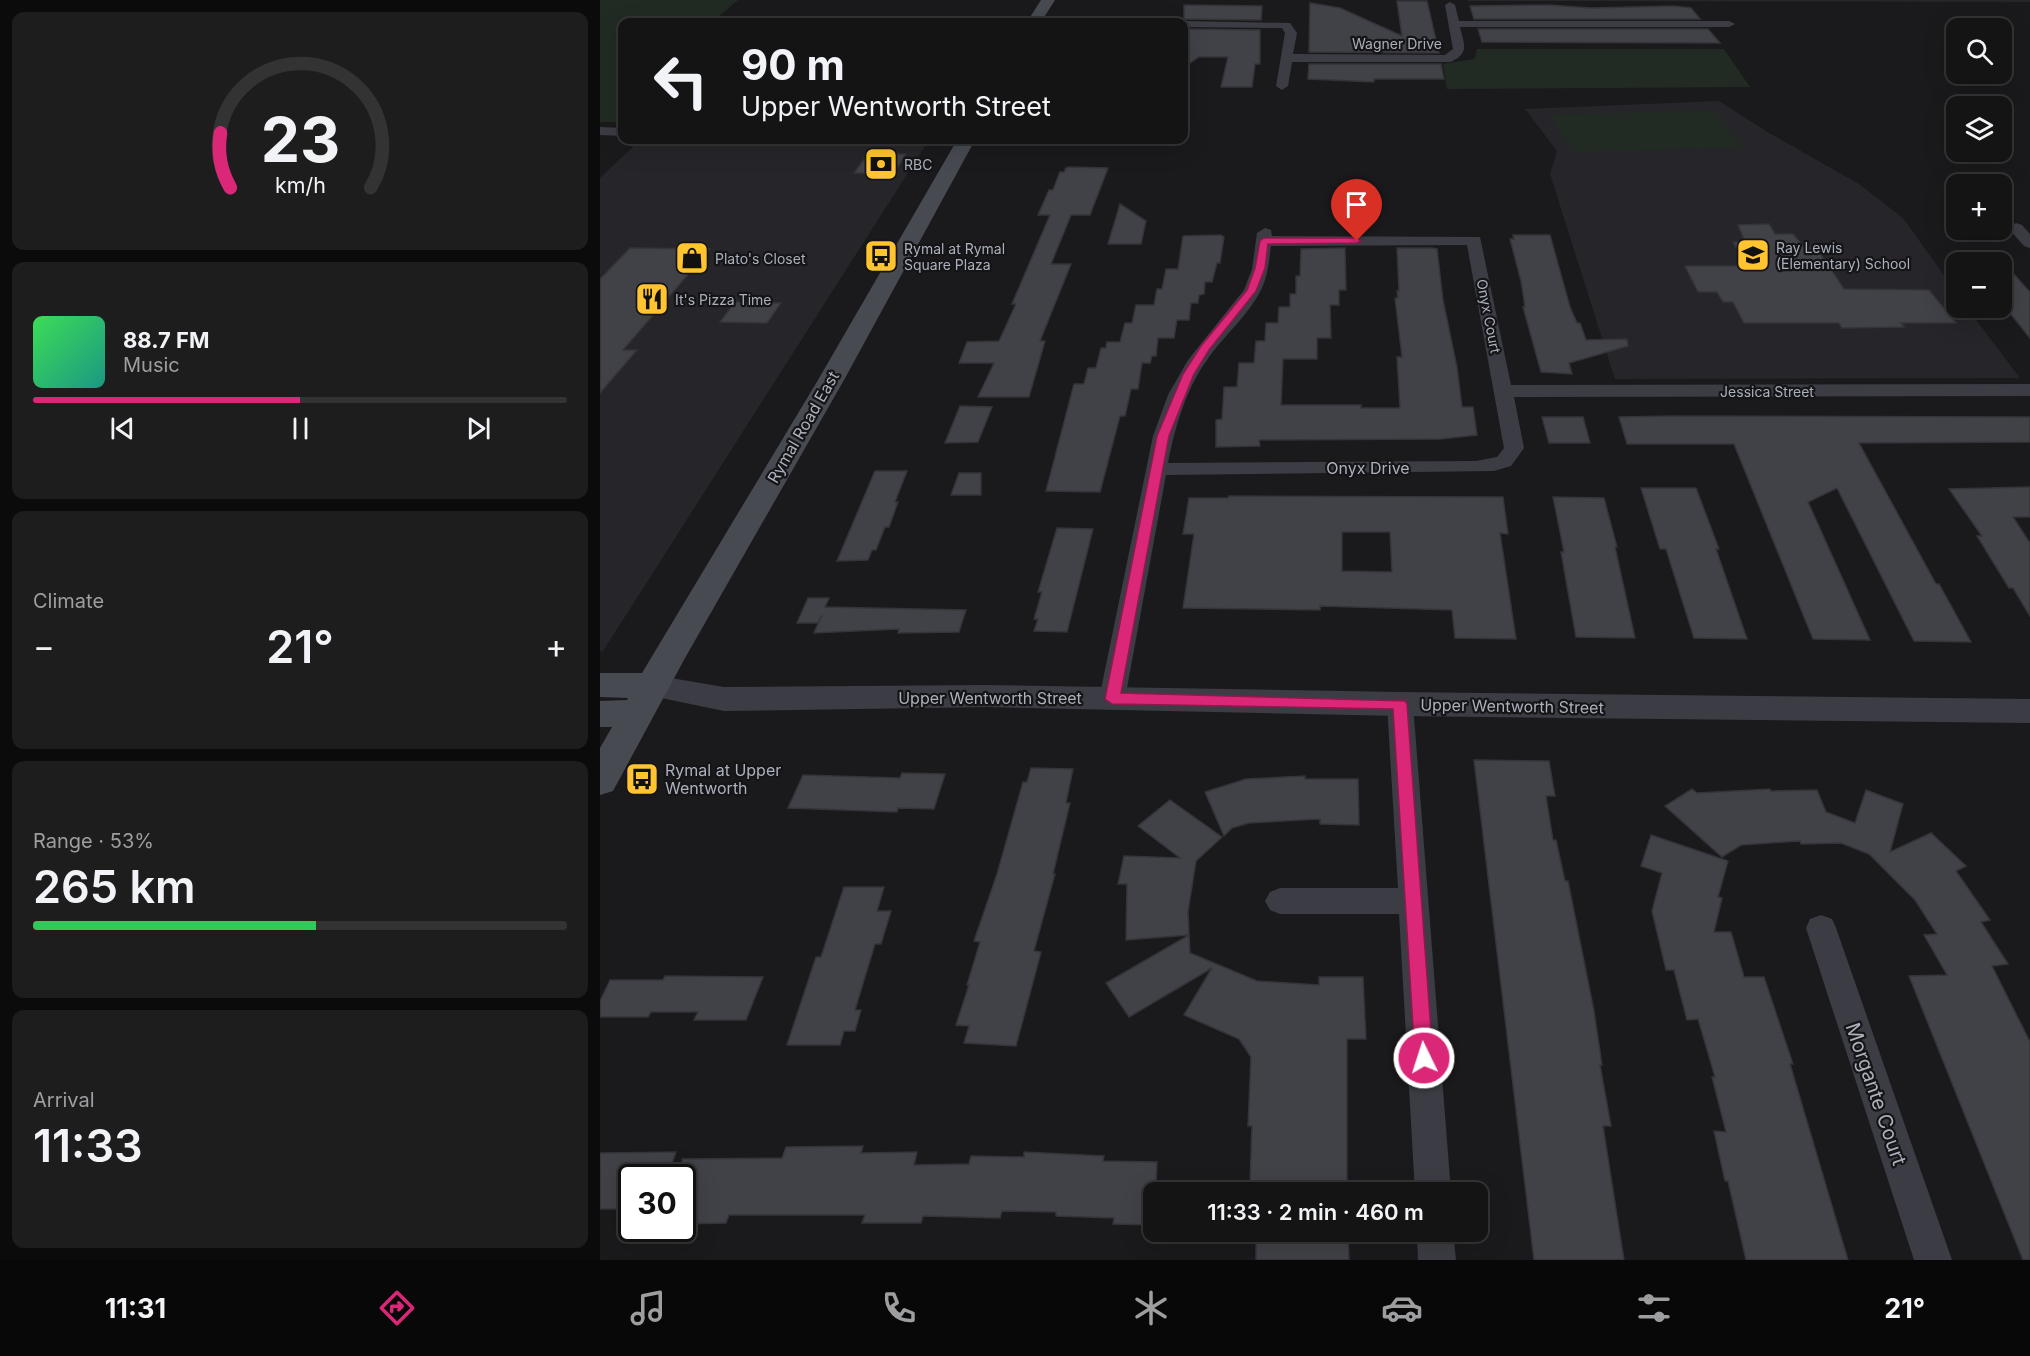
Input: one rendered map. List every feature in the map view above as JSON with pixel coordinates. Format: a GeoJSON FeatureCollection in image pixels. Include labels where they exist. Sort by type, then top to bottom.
{"type":"FeatureCollection","features":[{"type":"Feature","properties":{"kind":"main road"},"geometry":{"type":"LineString","coordinates":[[1037,18],[1048,0]]}},
{"type":"Feature","properties":{"kind":"main road","name":"Rymal Road East"},"geometry":{"type":"LineString","coordinates":[[600,781],[964,144]]}},
{"type":"Feature","properties":{"kind":"main road"},"geometry":{"type":"LineString","coordinates":[[600,685],[645,699]]}},
{"type":"Feature","properties":{"kind":"main road"},"geometry":{"type":"LineString","coordinates":[[600,714],[645,699]]}},
{"type":"Feature","properties":{"kind":"street","name":"Wagner Drive"},"geometry":{"type":"LineString","coordinates":[[1286,58],[1447,59],[1457,54],[1459,49],[1449,5]]}},
{"type":"Feature","properties":{"kind":"street"},"geometry":{"type":"LineString","coordinates":[[1188,24],[1286,25],[1291,33],[1282,86]]}},
{"type":"Feature","properties":{"kind":"street"},"geometry":{"type":"LineString","coordinates":[[1454,24],[1729,24]]}},
{"type":"Feature","properties":{"kind":"street"},"geometry":{"type":"LineString","coordinates":[[600,131],[618,132]]}},
{"type":"Feature","properties":{"kind":"street"},"geometry":{"type":"LineString","coordinates":[[2016,228],[2030,243]]}},
{"type":"Feature","properties":{"kind":"street","name":"Onyx Court"},"geometry":{"type":"LineString","coordinates":[[1156,469],[1163,436],[1178,394],[1197,360],[1252,291],[1260,268],[1265,237],[1474,240],[1504,391]]}},
{"type":"Feature","properties":{"kind":"street","name":"Jessica Street"},"geometry":{"type":"LineString","coordinates":[[1504,391],[2030,390]]}},
{"type":"Feature","properties":{"kind":"street","name":"Onyx Drive"},"geometry":{"type":"LineString","coordinates":[[1156,469],[1498,465],[1508,459],[1514,448],[1504,391]]}},
{"type":"Feature","properties":{"kind":"street"},"geometry":{"type":"LineString","coordinates":[[1112,699],[1156,469]]}},
{"type":"Feature","properties":{"kind":"street","name":"Upper Wentworth Street"},"geometry":{"type":"LineString","coordinates":[[645,699],[987,696],[1400,704],[2030,711]]}},
{"type":"Feature","properties":{"kind":"street"},"geometry":{"type":"LineString","coordinates":[[1400,704],[1432,1182]]}},
{"type":"Feature","properties":{"kind":"street"},"geometry":{"type":"LineString","coordinates":[[1280,901],[1414,901]]}},
{"type":"Feature","properties":{"kind":"street","name":"Morgante Court"},"geometry":{"type":"LineString","coordinates":[[1821,928],[1933,1260]]}},
{"type":"Feature","properties":{"kind":"street"},"geometry":{"type":"LineString","coordinates":[[1436,1242],[1437,1260]]}},
{"type":"Feature","properties":{"kind":"shaded area"},"geometry":{"type":"Polygon","coordinates":[[[600,0],[738,0],[717,18],[618,18],[618,122],[600,122],[600,0]]]}},
{"type":"Feature","properties":{"kind":"shaded area"},"geometry":{"type":"Polygon","coordinates":[[[2030,0],[2030,2],[1469,1],[2030,0]]]}},
{"type":"Feature","properties":{"kind":"shaded area"},"geometry":{"type":"Polygon","coordinates":[[[1477,49],[1724,49],[1750,87],[1447,89],[1443,64],[1475,59],[1477,49]]]}},
{"type":"Feature","properties":{"kind":"shaded area","name":"Ray Lewis (Elementary) School"},"geometry":{"type":"Polygon","coordinates":[[[1719,101],[1769,133],[1859,184],[1903,218],[1946,278],[1946,318],[1975,318],[2020,378],[1615,379],[1550,174],[1557,151],[1525,109],[1719,101]]]}},
{"type":"Feature","properties":{"kind":"shaded area"},"geometry":{"type":"Polygon","coordinates":[[[1713,110],[1744,147],[1573,152],[1550,115],[1713,110]]]}},
{"type":"Feature","properties":{"kind":"shaded area"},"geometry":{"type":"Polygon","coordinates":[[[636,144],[926,144],[603,651],[600,651],[600,178],[636,144]]]}},
{"type":"Feature","properties":{"kind":"building"},"geometry":{"type":"Polygon","coordinates":[[[1397,1],[1427,1],[1439,53],[1309,52],[1310,3],[1340,8],[1402,36],[1397,1]]]}},
{"type":"Feature","properties":{"kind":"building"},"geometry":{"type":"Polygon","coordinates":[[[1184,5],[1262,6],[1261,20],[1184,18],[1184,5]]]}},
{"type":"Feature","properties":{"kind":"building"},"geometry":{"type":"Polygon","coordinates":[[[1549,5],[1591,8],[1673,6],[1691,8],[1700,19],[1474,19],[1470,6],[1549,5]]]}},
{"type":"Feature","properties":{"kind":"building"},"geometry":{"type":"Polygon","coordinates":[[[1188,29],[1260,30],[1260,64],[1255,64],[1252,87],[1221,87],[1228,57],[1199,57],[1188,64],[1188,29]]]}},
{"type":"Feature","properties":{"kind":"building"},"geometry":{"type":"Polygon","coordinates":[[[1478,29],[1708,29],[1720,43],[1482,42],[1478,29]]]}},
{"type":"Feature","properties":{"kind":"building"},"geometry":{"type":"Polygon","coordinates":[[[1309,64],[1441,64],[1444,79],[1374,79],[1374,82],[1308,79],[1309,64]]]}},
{"type":"Feature","properties":{"kind":"building","name":"RBC"},"geometry":{"type":"Polygon","coordinates":[[[868,154],[906,154],[894,173],[854,173],[868,154]]]}},
{"type":"Feature","properties":{"kind":"building"},"geometry":{"type":"Polygon","coordinates":[[[1070,167],[1108,168],[1090,215],[1071,215],[1051,264],[1071,264],[1040,341],[1045,341],[1029,397],[978,397],[994,363],[959,363],[967,342],[999,341],[1016,304],[1012,304],[1050,215],[1038,215],[1049,190],[1053,190],[1060,172],[1070,167]]]}},
{"type":"Feature","properties":{"kind":"building"},"geometry":{"type":"Polygon","coordinates":[[[1120,204],[1146,221],[1141,244],[1108,244],[1120,204]]]}},
{"type":"Feature","properties":{"kind":"building"},"geometry":{"type":"Polygon","coordinates":[[[1769,224],[1775,234],[1793,234],[1804,247],[1816,247],[1844,289],[1929,290],[1946,311],[1946,318],[1952,318],[1956,323],[1901,323],[1904,327],[1842,328],[1839,323],[1744,323],[1733,302],[1723,302],[1717,292],[1698,292],[1685,266],[1747,266],[1733,242],[1745,242],[1738,225],[1769,224]]]}},
{"type":"Feature","properties":{"kind":"building"},"geometry":{"type":"Polygon","coordinates":[[[1221,235],[1224,237],[1220,263],[1217,263],[1212,282],[1205,282],[1204,294],[1199,295],[1198,303],[1191,303],[1189,320],[1177,320],[1174,338],[1158,338],[1156,356],[1152,356],[1150,363],[1142,363],[1138,389],[1131,389],[1125,416],[1120,416],[1100,492],[1046,491],[1074,384],[1084,384],[1088,368],[1096,368],[1101,348],[1106,348],[1107,342],[1120,342],[1125,323],[1132,323],[1136,305],[1154,305],[1157,289],[1162,289],[1166,269],[1178,269],[1183,236],[1221,235]]]}},
{"type":"Feature","properties":{"kind":"building"},"geometry":{"type":"Polygon","coordinates":[[[1513,235],[1550,235],[1570,307],[1577,323],[1580,323],[1586,340],[1627,339],[1628,346],[1569,363],[1572,374],[1541,372],[1523,307],[1525,307],[1521,281],[1510,239],[1514,239],[1513,235]]]}},
{"type":"Feature","properties":{"kind":"building"},"geometry":{"type":"Polygon","coordinates":[[[630,248],[710,249],[623,350],[637,350],[600,393],[600,279],[630,248]]]}},
{"type":"Feature","properties":{"kind":"building"},"geometry":{"type":"Polygon","coordinates":[[[1345,248],[1346,290],[1339,290],[1339,305],[1330,305],[1331,338],[1317,338],[1317,359],[1283,359],[1281,405],[1361,405],[1361,408],[1400,408],[1397,357],[1402,357],[1395,298],[1398,298],[1397,291],[1399,291],[1397,248],[1432,248],[1437,249],[1443,300],[1457,367],[1462,407],[1473,407],[1477,435],[1441,439],[1259,440],[1260,446],[1216,447],[1216,420],[1222,419],[1224,387],[1237,387],[1239,363],[1254,363],[1256,341],[1265,341],[1266,323],[1278,323],[1279,307],[1290,307],[1290,294],[1296,294],[1296,276],[1300,276],[1301,249],[1345,248]]]}},
{"type":"Feature","properties":{"kind":"building"},"geometry":{"type":"Polygon","coordinates":[[[2012,272],[2030,292],[2030,338],[2012,316],[2012,272]]]}},
{"type":"Feature","properties":{"kind":"building"},"geometry":{"type":"Polygon","coordinates":[[[735,302],[781,303],[767,323],[720,322],[735,302]]]}},
{"type":"Feature","properties":{"kind":"building"},"geometry":{"type":"Polygon","coordinates":[[[960,406],[992,407],[978,442],[945,443],[960,406]]]}},
{"type":"Feature","properties":{"kind":"building"},"geometry":{"type":"Polygon","coordinates":[[[1542,417],[1583,417],[1590,443],[1549,443],[1542,417]]]}},
{"type":"Feature","properties":{"kind":"building"},"geometry":{"type":"Polygon","coordinates":[[[1619,417],[2030,417],[2030,442],[1859,443],[1936,584],[1939,584],[1971,642],[1914,641],[1837,488],[1808,502],[1870,640],[1813,639],[1734,444],[1627,444],[1619,417]]]}},
{"type":"Feature","properties":{"kind":"building"},"geometry":{"type":"Polygon","coordinates":[[[875,471],[907,471],[895,502],[898,502],[889,527],[885,527],[876,550],[872,550],[868,560],[837,561],[875,471]]]}},
{"type":"Feature","properties":{"kind":"building"},"geometry":{"type":"Polygon","coordinates":[[[959,473],[981,473],[981,495],[951,495],[959,473]]]}},
{"type":"Feature","properties":{"kind":"building"},"geometry":{"type":"Polygon","coordinates":[[[2030,487],[2030,517],[2013,517],[2030,543],[2030,616],[2013,588],[2009,588],[1977,536],[1982,536],[1949,489],[2030,487]]]}},
{"type":"Feature","properties":{"kind":"building"},"geometry":{"type":"Polygon","coordinates":[[[1641,488],[1696,488],[1719,549],[1716,549],[1747,639],[1694,638],[1666,549],[1660,549],[1641,488]]]}},
{"type":"Feature","properties":{"kind":"building"},"geometry":{"type":"Polygon","coordinates":[[[1229,496],[1503,497],[1508,534],[1500,533],[1516,639],[1455,638],[1452,610],[1320,606],[1320,610],[1183,608],[1194,534],[1183,534],[1189,498],[1228,498],[1229,496]],[[1342,532],[1342,571],[1392,572],[1390,532],[1342,532]]]}},
{"type":"Feature","properties":{"kind":"building"},"geometry":{"type":"Polygon","coordinates":[[[1553,497],[1604,498],[1617,547],[1615,547],[1635,638],[1576,637],[1561,552],[1564,552],[1553,497]]]}},
{"type":"Feature","properties":{"kind":"building"},"geometry":{"type":"Polygon","coordinates":[[[1057,528],[1093,529],[1067,632],[1034,631],[1038,619],[1034,619],[1042,592],[1038,592],[1057,528]]]}},
{"type":"Feature","properties":{"kind":"building"},"geometry":{"type":"Polygon","coordinates":[[[808,598],[829,598],[825,607],[966,610],[959,632],[898,633],[899,629],[814,633],[822,615],[818,623],[797,623],[808,598]]]}},
{"type":"Feature","properties":{"kind":"building"},"geometry":{"type":"Polygon","coordinates":[[[1474,760],[1549,761],[1555,796],[1546,796],[1553,840],[1556,840],[1565,881],[1568,881],[1594,1011],[1602,1065],[1600,1065],[1611,1126],[1603,1126],[1624,1260],[1534,1260],[1474,760]]]}},
{"type":"Feature","properties":{"kind":"building"},"geometry":{"type":"Polygon","coordinates":[[[1031,768],[1073,769],[1066,803],[1070,803],[1053,874],[1055,874],[1034,951],[1041,952],[1016,1046],[964,1043],[969,1026],[956,1025],[980,942],[974,941],[997,874],[1023,782],[1027,782],[1031,768]]]}},
{"type":"Feature","properties":{"kind":"building"},"geometry":{"type":"Polygon","coordinates":[[[902,773],[945,774],[934,809],[898,808],[897,812],[788,808],[803,775],[900,778],[902,773]]]}},
{"type":"Feature","properties":{"kind":"building"},"geometry":{"type":"Polygon","coordinates":[[[1305,776],[1305,779],[1358,779],[1359,825],[1320,824],[1320,819],[1249,823],[1232,828],[1224,836],[1205,792],[1246,779],[1305,776]]]}},
{"type":"Feature","properties":{"kind":"building"},"geometry":{"type":"Polygon","coordinates":[[[1692,789],[1697,793],[1770,789],[1771,791],[1817,790],[1826,812],[1855,823],[1866,790],[1903,804],[1890,852],[1931,833],[1966,866],[1956,871],[1990,920],[1981,922],[2008,964],[1992,966],[2030,1042],[2030,1260],[2023,1260],[1909,976],[1947,975],[1924,935],[1937,934],[1915,900],[1869,854],[1841,843],[1801,844],[1800,841],[1741,845],[1722,857],[1665,806],[1692,789]]]}},
{"type":"Feature","properties":{"kind":"building"},"geometry":{"type":"Polygon","coordinates":[[[1170,800],[1222,837],[1196,861],[1188,912],[1189,935],[1126,940],[1127,884],[1118,884],[1124,856],[1180,858],[1138,826],[1170,800]]]}},
{"type":"Feature","properties":{"kind":"building"},"geometry":{"type":"Polygon","coordinates":[[[1651,835],[1728,861],[1718,897],[1722,898],[1714,932],[1731,932],[1744,977],[1764,977],[1793,1064],[1790,1064],[1848,1260],[1746,1260],[1714,1131],[1726,1132],[1712,1077],[1715,1077],[1698,1019],[1687,1020],[1674,970],[1666,970],[1652,911],[1662,873],[1641,866],[1651,835]]]}},
{"type":"Feature","properties":{"kind":"building"},"geometry":{"type":"Polygon","coordinates":[[[844,887],[884,887],[877,911],[891,911],[881,944],[875,944],[855,1010],[861,1010],[855,1031],[844,1031],[840,1045],[787,1045],[816,957],[821,957],[844,887]]]}},
{"type":"Feature","properties":{"kind":"building"},"geometry":{"type":"Polygon","coordinates":[[[1189,935],[1190,953],[1257,981],[1319,985],[1319,977],[1363,977],[1366,1039],[1347,1039],[1347,1182],[1250,1182],[1252,1126],[1248,1126],[1251,1057],[1239,1039],[1184,1015],[1212,968],[1129,1017],[1106,983],[1189,935]]]}},
{"type":"Feature","properties":{"kind":"building"},"geometry":{"type":"Polygon","coordinates":[[[665,976],[763,977],[746,1020],[694,1020],[698,1012],[651,1012],[648,1017],[600,1017],[600,1001],[610,980],[663,980],[665,976]]]}},
{"type":"Feature","properties":{"kind":"building"},"geometry":{"type":"Polygon","coordinates":[[[863,1146],[861,1153],[917,1152],[914,1165],[969,1164],[971,1156],[1024,1157],[1024,1152],[1104,1156],[1103,1161],[1157,1162],[1156,1182],[1143,1182],[1143,1225],[1113,1224],[1114,1218],[1056,1216],[1056,1212],[1002,1211],[1000,1218],[923,1216],[921,1223],[862,1223],[865,1215],[729,1215],[726,1223],[696,1224],[696,1164],[682,1164],[682,1159],[782,1158],[786,1147],[863,1146]]]}},
{"type":"Feature","properties":{"kind":"building"},"geometry":{"type":"Polygon","coordinates":[[[676,1152],[672,1164],[618,1164],[618,1209],[600,1209],[600,1153],[676,1152]]]}},
{"type":"Feature","properties":{"kind":"building"},"geometry":{"type":"Polygon","coordinates":[[[1256,1242],[1348,1242],[1349,1260],[1256,1260],[1256,1242]]]}},
{"type":"Feature","properties":{"kind":"place","name":"RBC"},"geometry":{"type":"Point","coordinates":[881,164]}},
{"type":"Feature","properties":{"kind":"place","name":"Ray Lewis (Elementary) School"},"geometry":{"type":"Point","coordinates":[1753,255]}},
{"type":"Feature","properties":{"kind":"place","name":"Rymal at Rymal Square Plaza"},"geometry":{"type":"Point","coordinates":[881,256]}},
{"type":"Feature","properties":{"kind":"place","name":"Plato's Closet"},"geometry":{"type":"Point","coordinates":[692,258]}},
{"type":"Feature","properties":{"kind":"place","name":"It's Pizza Time"},"geometry":{"type":"Point","coordinates":[652,299]}},
{"type":"Feature","properties":{"kind":"place","name":"Rymal at Upper Wentworth"},"geometry":{"type":"Point","coordinates":[642,779]}},
{"type":"Feature","properties":{"kind":"route"},"geometry":{"type":"LineString","coordinates":[[1357,241],[1264,241],[1260,268],[1252,291],[1197,360],[1178,394],[1163,436],[1112,699],[1400,704],[1424,1058]]}}]}
